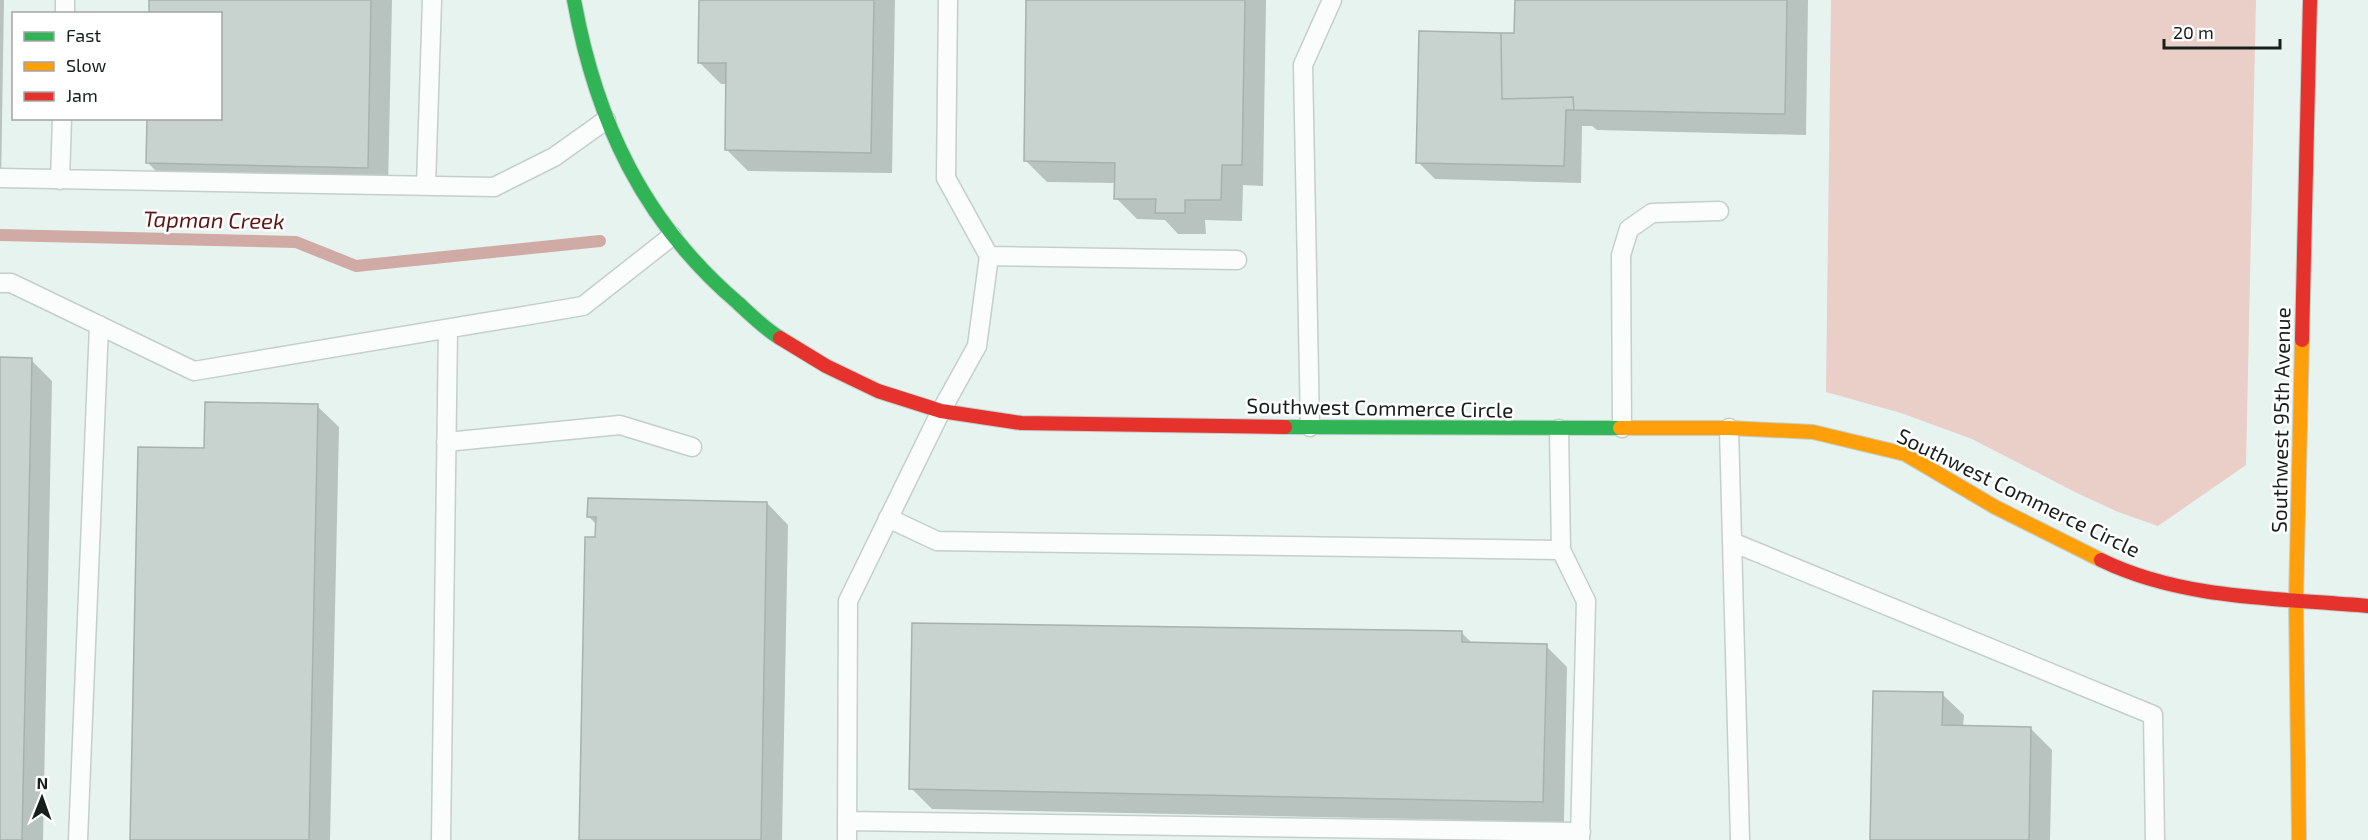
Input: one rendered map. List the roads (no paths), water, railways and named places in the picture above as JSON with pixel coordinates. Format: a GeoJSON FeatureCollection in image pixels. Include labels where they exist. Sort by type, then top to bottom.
{"type":"FeatureCollection","features":[{"type":"Feature","properties":{"kind":"street","name":"Southwest Commerce Circle"},"geometry":{"type":"LineString","coordinates":[[574,0],[584,55],[606,120],[621,154],[672,236],[714,283],[775,334],[826,366],[878,391],[941,411],[1021,423],[1559,429],[1729,428],[1813,432],[1905,454],[1995,507],[2116,566],[2193,591],[2368,606]]}},
{"type":"Feature","properties":{"kind":"street","name":"Southwest 95th Avenue"},"geometry":{"type":"LineString","coordinates":[[2299,840],[2296,600],[2310,0]]}},
{"type":"Feature","properties":{"kind":"lane"},"geometry":{"type":"LineString","coordinates":[[426,186],[432,0]]}},
{"type":"Feature","properties":{"kind":"lane"},"geometry":{"type":"LineString","coordinates":[[847,840],[848,602],[941,411],[976,346],[989,256],[946,178],[948,0]]}},
{"type":"Feature","properties":{"kind":"lane"},"geometry":{"type":"LineString","coordinates":[[1310,427],[1303,64],[1332,0]]}},
{"type":"Feature","properties":{"kind":"lane"},"geometry":{"type":"LineString","coordinates":[[60,180],[62,120]]}},
{"type":"Feature","properties":{"kind":"lane"},"geometry":{"type":"LineString","coordinates":[[0,178],[494,187],[554,157],[606,120]]}},
{"type":"Feature","properties":{"kind":"lane"},"geometry":{"type":"LineString","coordinates":[[1622,428],[1621,255],[1629,229],[1652,213],[1719,211]]}},
{"type":"Feature","properties":{"kind":"lane"},"geometry":{"type":"LineString","coordinates":[[0,283],[11,283],[194,371],[584,306],[672,236]]}},
{"type":"Feature","properties":{"kind":"lane"},"geometry":{"type":"LineString","coordinates":[[989,256],[1236,260]]}},
{"type":"Feature","properties":{"kind":"lane"},"geometry":{"type":"LineString","coordinates":[[78,840],[99,325]]}},
{"type":"Feature","properties":{"kind":"lane"},"geometry":{"type":"LineString","coordinates":[[441,840],[448,329]]}},
{"type":"Feature","properties":{"kind":"lane"},"geometry":{"type":"LineString","coordinates":[[446,442],[620,425],[692,447]]}},
{"type":"Feature","properties":{"kind":"lane"},"geometry":{"type":"LineString","coordinates":[[1729,428],[1740,840]]}},
{"type":"Feature","properties":{"kind":"lane"},"geometry":{"type":"LineString","coordinates":[[847,821],[1580,836],[1586,601],[1562,550],[1559,429]]}},
{"type":"Feature","properties":{"kind":"lane"},"geometry":{"type":"LineString","coordinates":[[888,518],[937,541],[1562,550]]}},
{"type":"Feature","properties":{"kind":"lane"},"geometry":{"type":"LineString","coordinates":[[1732,542],[2153,715],[2155,840]]}},
{"type":"Feature","properties":{"kind":"waterway","name":"Tapman Creek"},"geometry":{"type":"LineString","coordinates":[[0,235],[296,242],[356,266],[600,241]]}}]}
